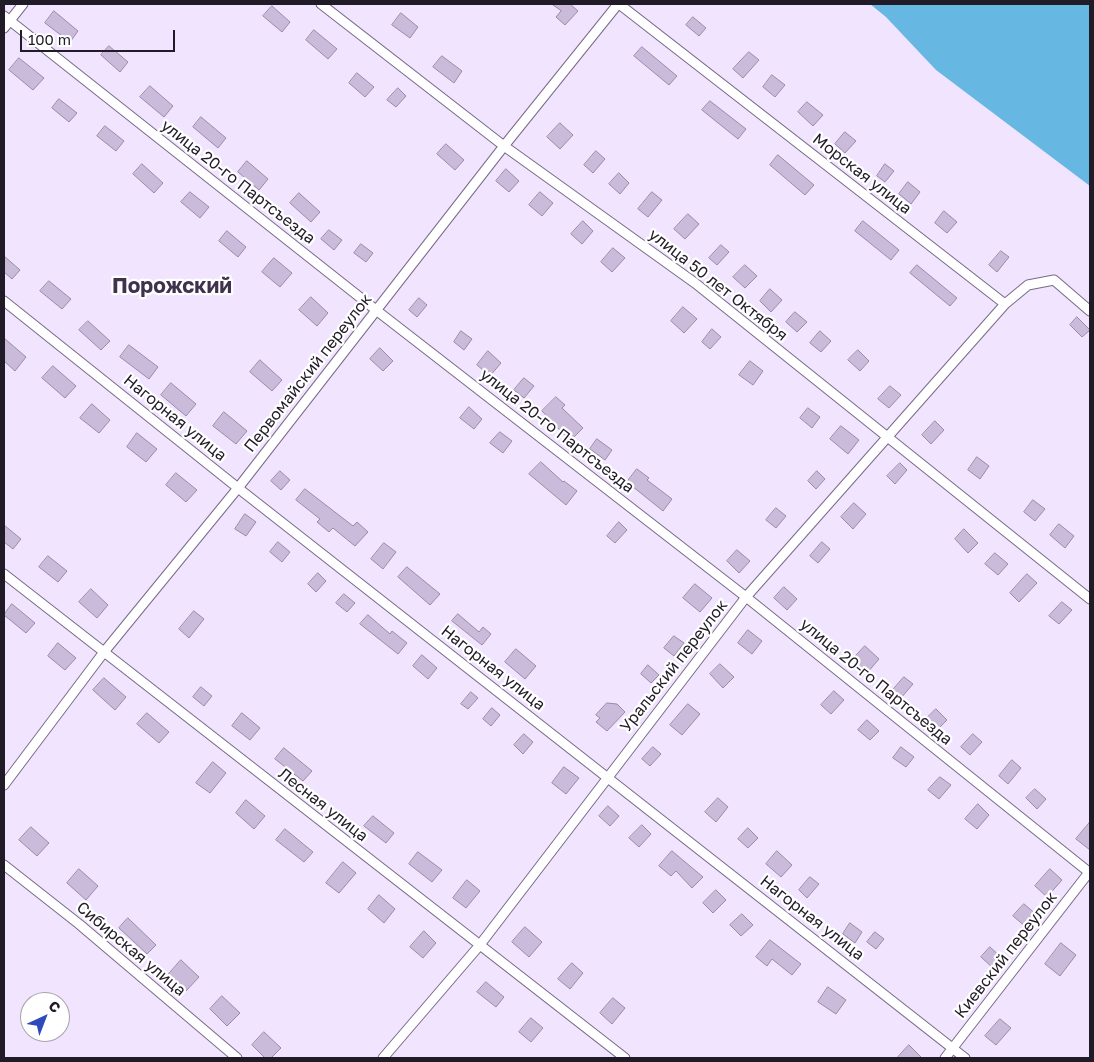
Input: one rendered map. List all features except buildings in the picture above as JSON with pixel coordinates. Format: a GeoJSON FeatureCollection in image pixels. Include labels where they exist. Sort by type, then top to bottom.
{"type":"FeatureCollection","features":[{"type":"Feature","properties":{"kind":"street"},"geometry":{"type":"LineString","coordinates":[[4,28],[7,18],[23,4]]}},
{"type":"Feature","properties":{"kind":"street","name":"улица 50 лет Октября"},"geometry":{"type":"LineString","coordinates":[[321,4],[504,146],[695,283],[1090,599]]}},
{"type":"Feature","properties":{"kind":"street","name":"Первомайский переулок"},"geometry":{"type":"LineString","coordinates":[[4,785],[104,652],[238,488],[504,146],[618,4]]}},
{"type":"Feature","properties":{"kind":"street","name":"Морская улица"},"geometry":{"type":"LineString","coordinates":[[618,4],[1005,304]]}},
{"type":"Feature","properties":{"kind":"street","name":"улица 20-го Партсъезда"},"geometry":{"type":"LineString","coordinates":[[7,18],[376,310],[746,597],[1090,872]]}},
{"type":"Feature","properties":{"kind":"street"},"geometry":{"type":"LineString","coordinates":[[1005,304],[1028,285],[1054,280],[1090,311]]}},
{"type":"Feature","properties":{"kind":"street","name":"Нагорная улица"},"geometry":{"type":"LineString","coordinates":[[4,301],[238,488],[608,776],[965,1058]]}},
{"type":"Feature","properties":{"kind":"street","name":"Уральский переулок"},"geometry":{"type":"LineString","coordinates":[[382,1058],[479,946],[746,597],[1005,304]]}},
{"type":"Feature","properties":{"kind":"street","name":"Лесная улица"},"geometry":{"type":"LineString","coordinates":[[4,574],[625,1058]]}},
{"type":"Feature","properties":{"kind":"street","name":"Сибирская улица"},"geometry":{"type":"LineString","coordinates":[[4,865],[79,924],[237,1058]]}},
{"type":"Feature","properties":{"kind":"street","name":"Киевский переулок"},"geometry":{"type":"LineString","coordinates":[[945,1058],[1090,872]]}},
{"type":"Feature","properties":{"kind":"water"},"geometry":{"type":"Polygon","coordinates":[[[870,4],[1090,4],[1090,186],[936,70],[886,17],[870,4]]]}},
{"type":"Feature","properties":{"kind":"district","name":"Порожский"},"geometry":{"type":"Point","coordinates":[172,286]}}]}
